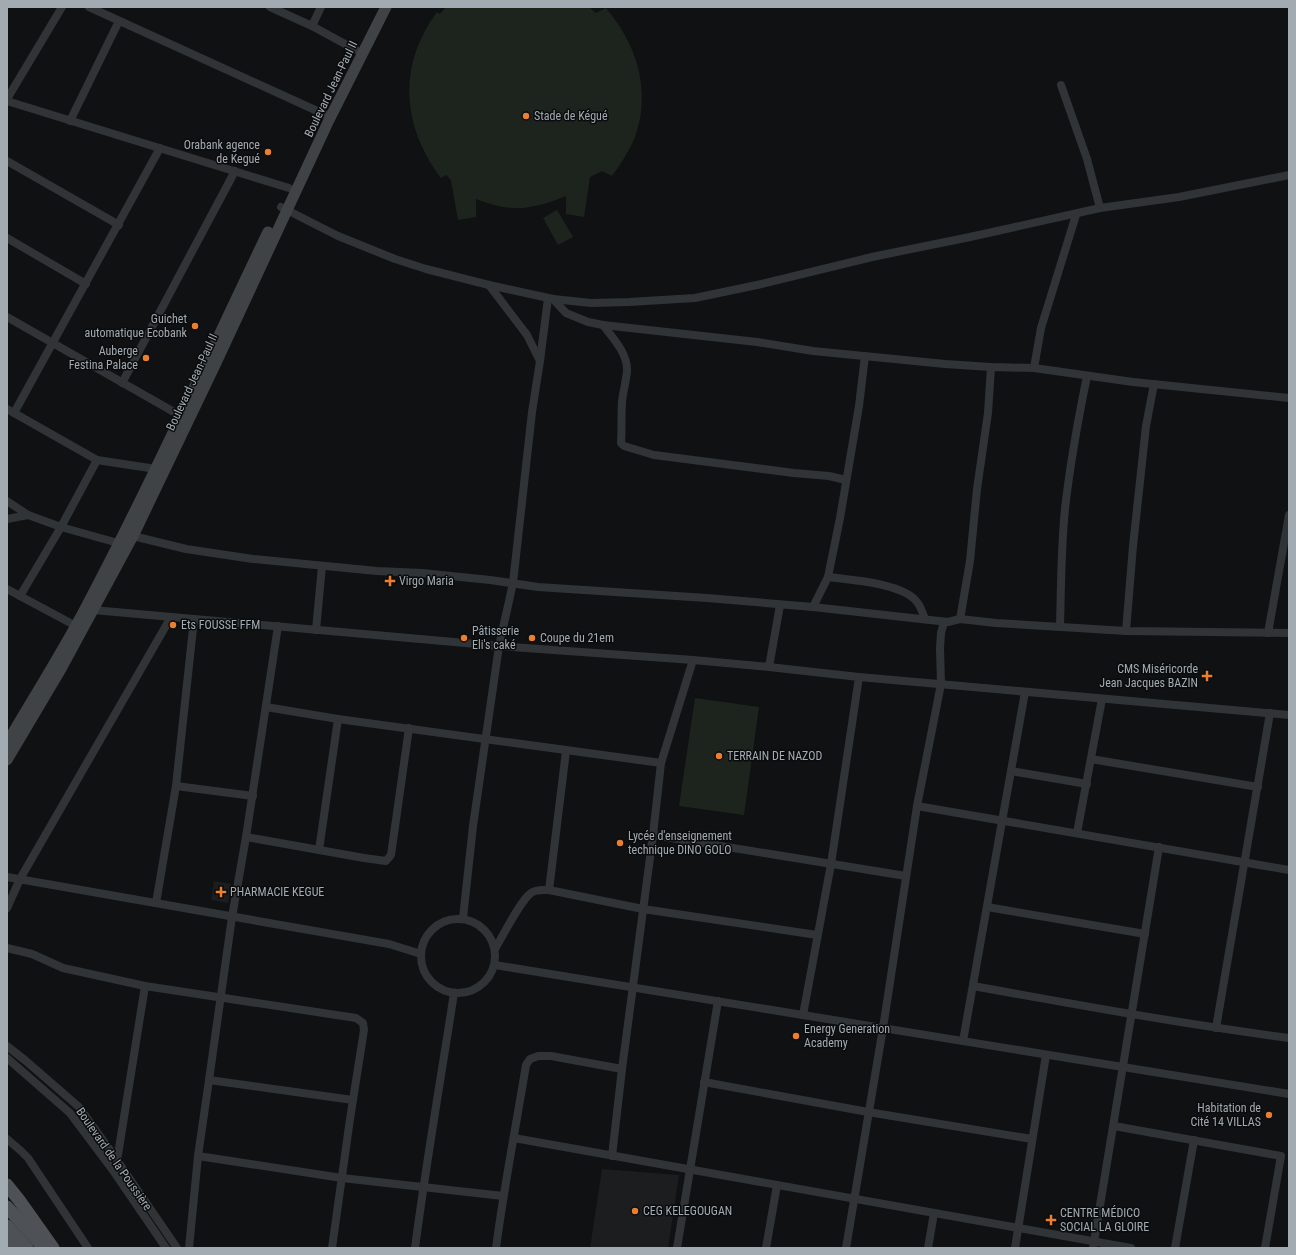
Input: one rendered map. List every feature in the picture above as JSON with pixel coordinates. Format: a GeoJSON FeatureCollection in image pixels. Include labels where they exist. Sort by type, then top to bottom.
{"type":"FeatureCollection","features":[{"type":"Feature","properties":{"kind":"main road","name":"Boulevard Jean-Paul II"},"geometry":{"type":"LineString","coordinates":[[7,760],[33,717],[90,609],[133,536],[212,372],[284,208],[289,188],[326,115],[356,50],[379,7]]}},
{"type":"Feature","properties":{"kind":"main road","name":"Boulevard Jean-Paul II"},"geometry":{"type":"LineString","coordinates":[[7,743],[76,626],[90,609],[118,543],[284,208],[386,7]]}},
{"type":"Feature","properties":{"kind":"main road"},"geometry":{"type":"LineString","coordinates":[[7,1185],[52,1248]]}},
{"type":"Feature","properties":{"kind":"main road"},"geometry":{"type":"LineString","coordinates":[[7,1207],[44,1248]]}},
{"type":"Feature","properties":{"kind":"main road"},"geometry":{"type":"LineString","coordinates":[[7,1226],[27,1248]]}},
{"type":"Feature","properties":{"kind":"main road"},"geometry":{"type":"LineString","coordinates":[[7,1242],[13,1248]]}},
{"type":"Feature","properties":{"kind":"street"},"geometry":{"type":"LineString","coordinates":[[62,7],[7,100],[70,121],[289,188]]}},
{"type":"Feature","properties":{"kind":"street"},"geometry":{"type":"LineString","coordinates":[[89,7],[326,115]]}},
{"type":"Feature","properties":{"kind":"street"},"geometry":{"type":"LineString","coordinates":[[270,7],[312,26],[356,50]]}},
{"type":"Feature","properties":{"kind":"street"},"geometry":{"type":"LineString","coordinates":[[312,26],[321,7]]}},
{"type":"Feature","properties":{"kind":"street"},"geometry":{"type":"LineString","coordinates":[[70,121],[119,21]]}},
{"type":"Feature","properties":{"kind":"street"},"geometry":{"type":"LineString","coordinates":[[1062,85],[1087,159],[1100,208]]}},
{"type":"Feature","properties":{"kind":"street"},"geometry":{"type":"LineString","coordinates":[[156,469],[97,460],[10,411],[53,343],[160,148]]}},
{"type":"Feature","properties":{"kind":"street"},"geometry":{"type":"LineString","coordinates":[[7,161],[119,225]]}},
{"type":"Feature","properties":{"kind":"street"},"geometry":{"type":"LineString","coordinates":[[122,383],[235,171]]}},
{"type":"Feature","properties":{"kind":"street"},"geometry":{"type":"LineString","coordinates":[[284,208],[338,236],[426,270],[550,299],[591,303],[656,302],[695,298],[757,285],[872,257],[970,238],[1100,208],[1179,197],[1289,175]]}},
{"type":"Feature","properties":{"kind":"street"},"geometry":{"type":"LineString","coordinates":[[1034,368],[1041,328],[1076,214]]}},
{"type":"Feature","properties":{"kind":"street"},"geometry":{"type":"LineString","coordinates":[[7,238],[86,284]]}},
{"type":"Feature","properties":{"kind":"street"},"geometry":{"type":"LineString","coordinates":[[488,285],[527,335],[540,361]]}},
{"type":"Feature","properties":{"kind":"street"},"geometry":{"type":"LineString","coordinates":[[550,299],[566,313],[588,322],[603,325],[757,342],[813,351],[991,367],[1034,368],[1154,384],[1289,398]]}},
{"type":"Feature","properties":{"kind":"street"},"geometry":{"type":"LineString","coordinates":[[463,918],[473,826],[499,646],[513,584],[532,412],[550,299]]}},
{"type":"Feature","properties":{"kind":"street"},"geometry":{"type":"LineString","coordinates":[[7,317],[181,416]]}},
{"type":"Feature","properties":{"kind":"street"},"geometry":{"type":"LineString","coordinates":[[603,325],[618,345],[626,361],[627,369],[622,411],[621,443],[624,446],[654,455],[829,476],[846,480]]}},
{"type":"Feature","properties":{"kind":"street"},"geometry":{"type":"LineString","coordinates":[[813,607],[828,577],[859,406],[864,356]]}},
{"type":"Feature","properties":{"kind":"street"},"geometry":{"type":"LineString","coordinates":[[960,619],[970,561],[988,413],[991,367]]}},
{"type":"Feature","properties":{"kind":"street"},"geometry":{"type":"LineString","coordinates":[[1060,627],[1061,574],[1065,509],[1075,435],[1087,376]]}},
{"type":"Feature","properties":{"kind":"street"},"geometry":{"type":"LineString","coordinates":[[1126,631],[1133,546],[1146,426],[1154,384]]}},
{"type":"Feature","properties":{"kind":"street"},"geometry":{"type":"LineString","coordinates":[[20,596],[61,527],[97,460]]}},
{"type":"Feature","properties":{"kind":"street"},"geometry":{"type":"LineString","coordinates":[[7,500],[28,515],[61,527],[118,543]]}},
{"type":"Feature","properties":{"kind":"street"},"geometry":{"type":"LineString","coordinates":[[7,519],[28,515]]}},
{"type":"Feature","properties":{"kind":"street"},"geometry":{"type":"LineString","coordinates":[[1268,633],[1289,515]]}},
{"type":"Feature","properties":{"kind":"street"},"geometry":{"type":"LineString","coordinates":[[133,536],[186,549],[322,566],[422,573],[538,587],[707,598],[813,607],[946,622],[960,619],[996,623],[1126,631],[1289,633]]}},
{"type":"Feature","properties":{"kind":"street"},"geometry":{"type":"LineString","coordinates":[[316,630],[322,566]]}},
{"type":"Feature","properties":{"kind":"street"},"geometry":{"type":"LineString","coordinates":[[828,577],[870,583],[897,589],[917,602],[925,620]]}},
{"type":"Feature","properties":{"kind":"street"},"geometry":{"type":"LineString","coordinates":[[7,589],[76,626]]}},
{"type":"Feature","properties":{"kind":"street"},"geometry":{"type":"LineString","coordinates":[[769,666],[780,605]]}},
{"type":"Feature","properties":{"kind":"street"},"geometry":{"type":"LineString","coordinates":[[90,609],[499,646],[769,666],[859,677],[1289,715]]}},
{"type":"Feature","properties":{"kind":"street"},"geometry":{"type":"LineString","coordinates":[[7,908],[20,879],[171,617]]}},
{"type":"Feature","properties":{"kind":"street"},"geometry":{"type":"LineString","coordinates":[[156,903],[176,786],[194,619]]}},
{"type":"Feature","properties":{"kind":"street"},"geometry":{"type":"LineString","coordinates":[[846,1248],[883,1028],[917,806],[941,684],[941,634],[946,622]]}},
{"type":"Feature","properties":{"kind":"street"},"geometry":{"type":"LineString","coordinates":[[188,1248],[198,1156],[232,917],[246,837],[278,626]]}},
{"type":"Feature","properties":{"kind":"street"},"geometry":{"type":"LineString","coordinates":[[612,1156],[661,763],[693,660]]}},
{"type":"Feature","properties":{"kind":"street"},"geometry":{"type":"LineString","coordinates":[[803,1015],[831,864],[859,677]]}},
{"type":"Feature","properties":{"kind":"street"},"geometry":{"type":"LineString","coordinates":[[963,1041],[1025,692]]}},
{"type":"Feature","properties":{"kind":"street"},"geometry":{"type":"LineString","coordinates":[[1077,833],[1102,698]]}},
{"type":"Feature","properties":{"kind":"street"},"geometry":{"type":"LineString","coordinates":[[266,706],[338,719],[661,763]]}},
{"type":"Feature","properties":{"kind":"street"},"geometry":{"type":"LineString","coordinates":[[1216,1028],[1270,713]]}},
{"type":"Feature","properties":{"kind":"street"},"geometry":{"type":"LineString","coordinates":[[319,850],[338,719]]}},
{"type":"Feature","properties":{"kind":"street"},"geometry":{"type":"LineString","coordinates":[[246,837],[364,858],[388,860],[391,855],[408,728]]}},
{"type":"Feature","properties":{"kind":"street"},"geometry":{"type":"LineString","coordinates":[[549,890],[566,751]]}},
{"type":"Feature","properties":{"kind":"street"},"geometry":{"type":"LineString","coordinates":[[1091,759],[1258,787]]}},
{"type":"Feature","properties":{"kind":"street"},"geometry":{"type":"LineString","coordinates":[[1011,771],[1087,784]]}},
{"type":"Feature","properties":{"kind":"street"},"geometry":{"type":"LineString","coordinates":[[176,786],[252,796]]}},
{"type":"Feature","properties":{"kind":"street"},"geometry":{"type":"LineString","coordinates":[[917,806],[1289,870]]}},
{"type":"Feature","properties":{"kind":"street"},"geometry":{"type":"LineString","coordinates":[[653,835],[906,876]]}},
{"type":"Feature","properties":{"kind":"street"},"geometry":{"type":"LineString","coordinates":[[1094,1245],[1159,847]]}},
{"type":"Feature","properties":{"kind":"street"},"geometry":{"type":"LineString","coordinates":[[7,877],[389,944],[421,954]]}},
{"type":"Feature","properties":{"kind":"street"},"geometry":{"type":"LineString","coordinates":[[495,949],[523,902],[531,893],[539,890],[549,890],[643,909],[817,935]]}},
{"type":"Feature","properties":{"kind":"street"},"geometry":{"type":"LineString","coordinates":[[987,907],[1145,934]]}},
{"type":"Feature","properties":{"kind":"street"},"geometry":{"type":"LineString","coordinates":[[463,918],[484,928],[491,938],[495,949],[495,965],[490,975],[484,983],[474,989],[464,992],[454,993],[443,990],[426,976],[422,966],[421,954],[423,942],[429,932],[439,923],[451,919],[463,918]]}},
{"type":"Feature","properties":{"kind":"street"},"geometry":{"type":"LineString","coordinates":[[7,948],[32,954],[63,968],[145,986],[356,1018],[363,1023],[364,1030],[332,1248]]}},
{"type":"Feature","properties":{"kind":"street"},"geometry":{"type":"LineString","coordinates":[[495,965],[1289,1094]]}},
{"type":"Feature","properties":{"kind":"street"},"geometry":{"type":"LineString","coordinates":[[118,1161],[145,986]]}},
{"type":"Feature","properties":{"kind":"street"},"geometry":{"type":"LineString","coordinates":[[973,986],[1132,1015],[1289,1038]]}},
{"type":"Feature","properties":{"kind":"street"},"geometry":{"type":"LineString","coordinates":[[415,1248],[423,1186],[454,993]]}},
{"type":"Feature","properties":{"kind":"street"},"geometry":{"type":"LineString","coordinates":[[677,1248],[718,1001]]}},
{"type":"Feature","properties":{"kind":"street","name":"Boulevard de la Poussière"},"geometry":{"type":"LineString","coordinates":[[7,1046],[79,1107],[118,1161],[177,1248]]}},
{"type":"Feature","properties":{"kind":"street"},"geometry":{"type":"LineString","coordinates":[[1015,1248],[1046,1054]]}},
{"type":"Feature","properties":{"kind":"street"},"geometry":{"type":"LineString","coordinates":[[496,1248],[503,1196],[526,1065],[530,1059],[538,1056],[551,1056],[622,1069]]}},
{"type":"Feature","properties":{"kind":"street","name":"Boulevard de la Poussière"},"geometry":{"type":"LineString","coordinates":[[7,1058],[70,1113],[112,1169],[166,1248]]}},
{"type":"Feature","properties":{"kind":"street"},"geometry":{"type":"LineString","coordinates":[[209,1080],[353,1100]]}},
{"type":"Feature","properties":{"kind":"street"},"geometry":{"type":"LineString","coordinates":[[704,1082],[868,1112],[1032,1138]]}},
{"type":"Feature","properties":{"kind":"street"},"geometry":{"type":"LineString","coordinates":[[1114,1126],[1285,1157],[1265,1248]]}},
{"type":"Feature","properties":{"kind":"street"},"geometry":{"type":"LineString","coordinates":[[514,1138],[1018,1228],[1094,1245],[1131,1248]]}},
{"type":"Feature","properties":{"kind":"street"},"geometry":{"type":"LineString","coordinates":[[7,1139],[28,1158],[88,1248]]}},
{"type":"Feature","properties":{"kind":"street"},"geometry":{"type":"LineString","coordinates":[[1175,1248],[1194,1140]]}},
{"type":"Feature","properties":{"kind":"street"},"geometry":{"type":"LineString","coordinates":[[198,1156],[342,1178],[503,1196]]}},
{"type":"Feature","properties":{"kind":"street"},"geometry":{"type":"LineString","coordinates":[[766,1248],[777,1185]]}},
{"type":"Feature","properties":{"kind":"street"},"geometry":{"type":"LineString","coordinates":[[928,1248],[934,1213]]}},
{"type":"Feature","properties":{"kind":"shaded area","name":"Stade de Kégué"},"geometry":{"type":"Polygon","coordinates":[[[446,7],[589,7],[596,13],[606,8],[616,20],[624,33],[636,60],[641,88],[642,103],[640,119],[633,142],[612,176],[602,171],[590,177],[584,217],[566,214],[566,196],[532,207],[521,208],[500,206],[476,199],[476,217],[458,220],[451,180],[446,175],[441,178],[428,158],[418,138],[412,117],[409,96],[410,75],[415,53],[424,33],[437,12],[440,14],[446,7]]]}},
{"type":"Feature","properties":{"kind":"shaded area"},"geometry":{"type":"Polygon","coordinates":[[[557,210],[573,237],[558,245],[543,218],[557,210]]]}},
{"type":"Feature","properties":{"kind":"shaded area","name":"TERRAIN DE NAZOD"},"geometry":{"type":"Polygon","coordinates":[[[695,698],[759,707],[744,815],[679,806],[695,698]]]}},
{"type":"Feature","properties":{"kind":"shaded area","name":"PHARMACIE KEGUE"},"geometry":{"type":"Polygon","coordinates":[[[214,881],[231,884],[228,903],[211,900],[214,881]]]}},
{"type":"Feature","properties":{"kind":"shaded area","name":"CEG KELEGOUGAN"},"geometry":{"type":"Polygon","coordinates":[[[602,1169],[679,1175],[668,1248],[590,1248],[602,1169]]]}},
{"type":"Feature","properties":{"kind":"place","name":"Stade de Kégué"},"geometry":{"type":"Point","coordinates":[526,116]}},
{"type":"Feature","properties":{"kind":"place","name":"Orabank agence de Kegué"},"geometry":{"type":"Point","coordinates":[268,152]}},
{"type":"Feature","properties":{"kind":"place","name":"Guichet automatique Ecobank"},"geometry":{"type":"Point","coordinates":[195,326]}},
{"type":"Feature","properties":{"kind":"place","name":"Auberge Festina Palace"},"geometry":{"type":"Point","coordinates":[146,358]}},
{"type":"Feature","properties":{"kind":"place","name":"Virgo Maria"},"geometry":{"type":"Point","coordinates":[390,581]}},
{"type":"Feature","properties":{"kind":"place","name":"Ets FOUSSE FFM"},"geometry":{"type":"Point","coordinates":[173,625]}},
{"type":"Feature","properties":{"kind":"place","name":"Pâtisserie Eli's caké"},"geometry":{"type":"Point","coordinates":[464,638]}},
{"type":"Feature","properties":{"kind":"place","name":"Coupe du 21em"},"geometry":{"type":"Point","coordinates":[532,638]}},
{"type":"Feature","properties":{"kind":"place","name":"CMS Miséricorde Jean Jacques BAZIN"},"geometry":{"type":"Point","coordinates":[1207,676]}},
{"type":"Feature","properties":{"kind":"place","name":"TERRAIN DE NAZOD"},"geometry":{"type":"Point","coordinates":[719,756]}},
{"type":"Feature","properties":{"kind":"place","name":"Lycée d'enseignement technique DINO GOLO"},"geometry":{"type":"Point","coordinates":[620,843]}},
{"type":"Feature","properties":{"kind":"place","name":"PHARMACIE KEGUE"},"geometry":{"type":"Point","coordinates":[221,892]}},
{"type":"Feature","properties":{"kind":"place","name":"Energy Generation Academy"},"geometry":{"type":"Point","coordinates":[796,1036]}},
{"type":"Feature","properties":{"kind":"place","name":"Habitation de Cité 14 VILLAS"},"geometry":{"type":"Point","coordinates":[1269,1115]}},
{"type":"Feature","properties":{"kind":"place","name":"CEG KELEGOUGAN"},"geometry":{"type":"Point","coordinates":[635,1211]}},
{"type":"Feature","properties":{"kind":"place","name":"CENTRE MÉDICO SOCIAL LA GLOIRE"},"geometry":{"type":"Point","coordinates":[1051,1220]}}]}
